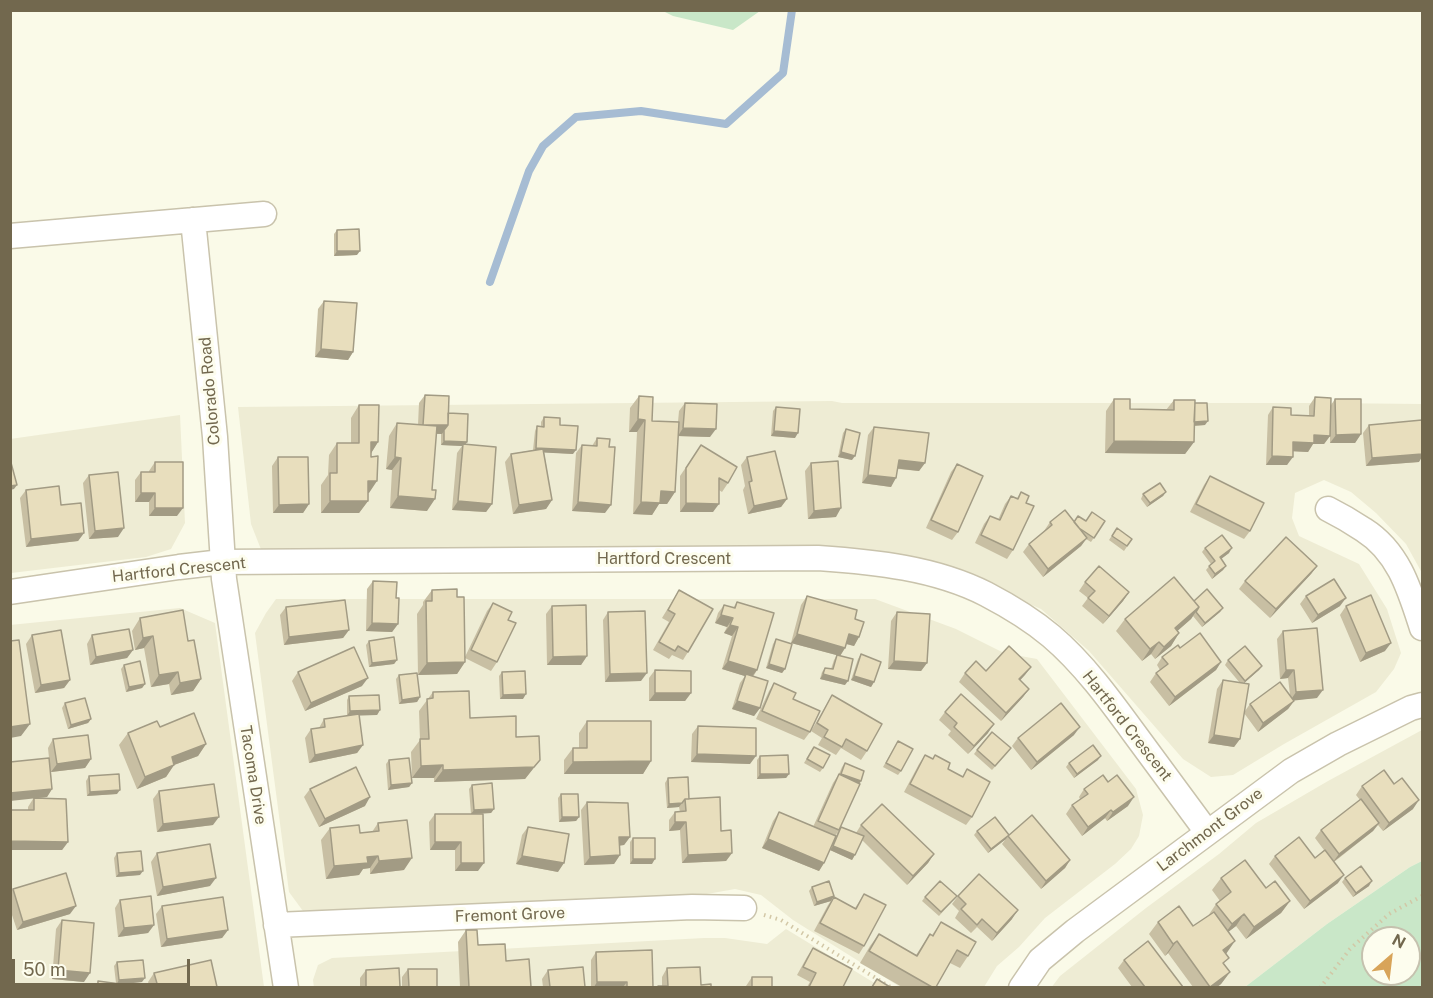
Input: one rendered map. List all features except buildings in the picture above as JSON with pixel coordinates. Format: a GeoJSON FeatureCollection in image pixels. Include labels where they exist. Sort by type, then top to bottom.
{"type":"FeatureCollection","features":[{"type":"Feature","properties":{"kind":"street"},"geometry":{"type":"LineString","coordinates":[[10,236],[264,214]]}},
{"type":"Feature","properties":{"kind":"street","name":"Colorado Road"},"geometry":{"type":"LineString","coordinates":[[193,220],[215,437],[222,562]]}},
{"type":"Feature","properties":{"kind":"street"},"geometry":{"type":"LineString","coordinates":[[1328,508],[1366,531],[1389,552],[1408,585],[1422,628]]}},
{"type":"Feature","properties":{"kind":"street","name":"Hartford Crescent"},"geometry":{"type":"LineString","coordinates":[[10,592],[222,562],[818,558],[865,561],[907,568],[985,594],[1023,615],[1052,637],[1110,701],[1207,832]]}},
{"type":"Feature","properties":{"kind":"street","name":"Tacoma Drive"},"geometry":{"type":"LineString","coordinates":[[222,562],[286,987]]}},
{"type":"Feature","properties":{"kind":"street","name":"Larchmont Grove"},"geometry":{"type":"LineString","coordinates":[[1021,987],[1040,960],[1075,931],[1291,771],[1338,744],[1411,708],[1422,705]]}},
{"type":"Feature","properties":{"kind":"street","name":"Fremont Grove"},"geometry":{"type":"LineString","coordinates":[[276,925],[692,908],[744,908]]}},
{"type":"Feature","properties":{"kind":"path"},"geometry":{"type":"LineString","coordinates":[[1320,987],[1350,949],[1389,914],[1422,896]]}},
{"type":"Feature","properties":{"kind":"path"},"geometry":{"type":"LineString","coordinates":[[744,908],[780,920],[892,987]]}},
{"type":"Feature","properties":{"kind":"shaded area"},"geometry":{"type":"Polygon","coordinates":[[[832,401],[842,403],[1422,404],[1422,573],[1406,544],[1376,513],[1351,492],[1324,480],[1295,493],[1292,518],[1299,536],[1359,564],[1387,609],[1401,653],[1394,669],[1376,692],[1233,775],[1211,777],[1183,759],[1089,651],[1041,609],[961,574],[262,552],[251,524],[238,407],[832,401]]]}},
{"type":"Feature","properties":{"kind":"shaded area"},"geometry":{"type":"Polygon","coordinates":[[[180,415],[185,523],[171,549],[146,557],[11,573],[10,439],[180,415]]]}},
{"type":"Feature","properties":{"kind":"shaded area"},"geometry":{"type":"Polygon","coordinates":[[[276,599],[875,599],[956,629],[1004,653],[1037,659],[1136,789],[1143,815],[1139,836],[1131,849],[1115,864],[1045,918],[1019,947],[997,966],[984,987],[900,987],[793,920],[761,895],[735,889],[662,902],[314,926],[289,892],[255,633],[276,599]]]}},
{"type":"Feature","properties":{"kind":"shaded area"},"geometry":{"type":"Polygon","coordinates":[[[180,608],[215,623],[264,987],[11,987],[10,625],[180,608]]]}},
{"type":"Feature","properties":{"kind":"shaded area"},"geometry":{"type":"Polygon","coordinates":[[[1422,730],[1422,861],[1327,924],[1245,987],[1051,988],[1060,976],[1256,823],[1422,730]]]}},
{"type":"Feature","properties":{"kind":"shaded area"},"geometry":{"type":"Polygon","coordinates":[[[786,929],[881,987],[314,988],[313,980],[318,965],[332,958],[704,938],[725,938],[767,944],[786,929]]]}},
{"type":"Feature","properties":{"kind":"green space"},"geometry":{"type":"Polygon","coordinates":[[[663,11],[760,11],[733,30],[673,16],[663,11]]]}},
{"type":"Feature","properties":{"kind":"green space"},"geometry":{"type":"Polygon","coordinates":[[[1422,861],[1422,987],[1245,987],[1327,924],[1422,861]]]}},
{"type":"Feature","properties":{"kind":"waterway"},"geometry":{"type":"LineString","coordinates":[[490,282],[529,171],[543,146],[576,117],[641,111],[726,124],[783,73],[792,10]]}}]}
